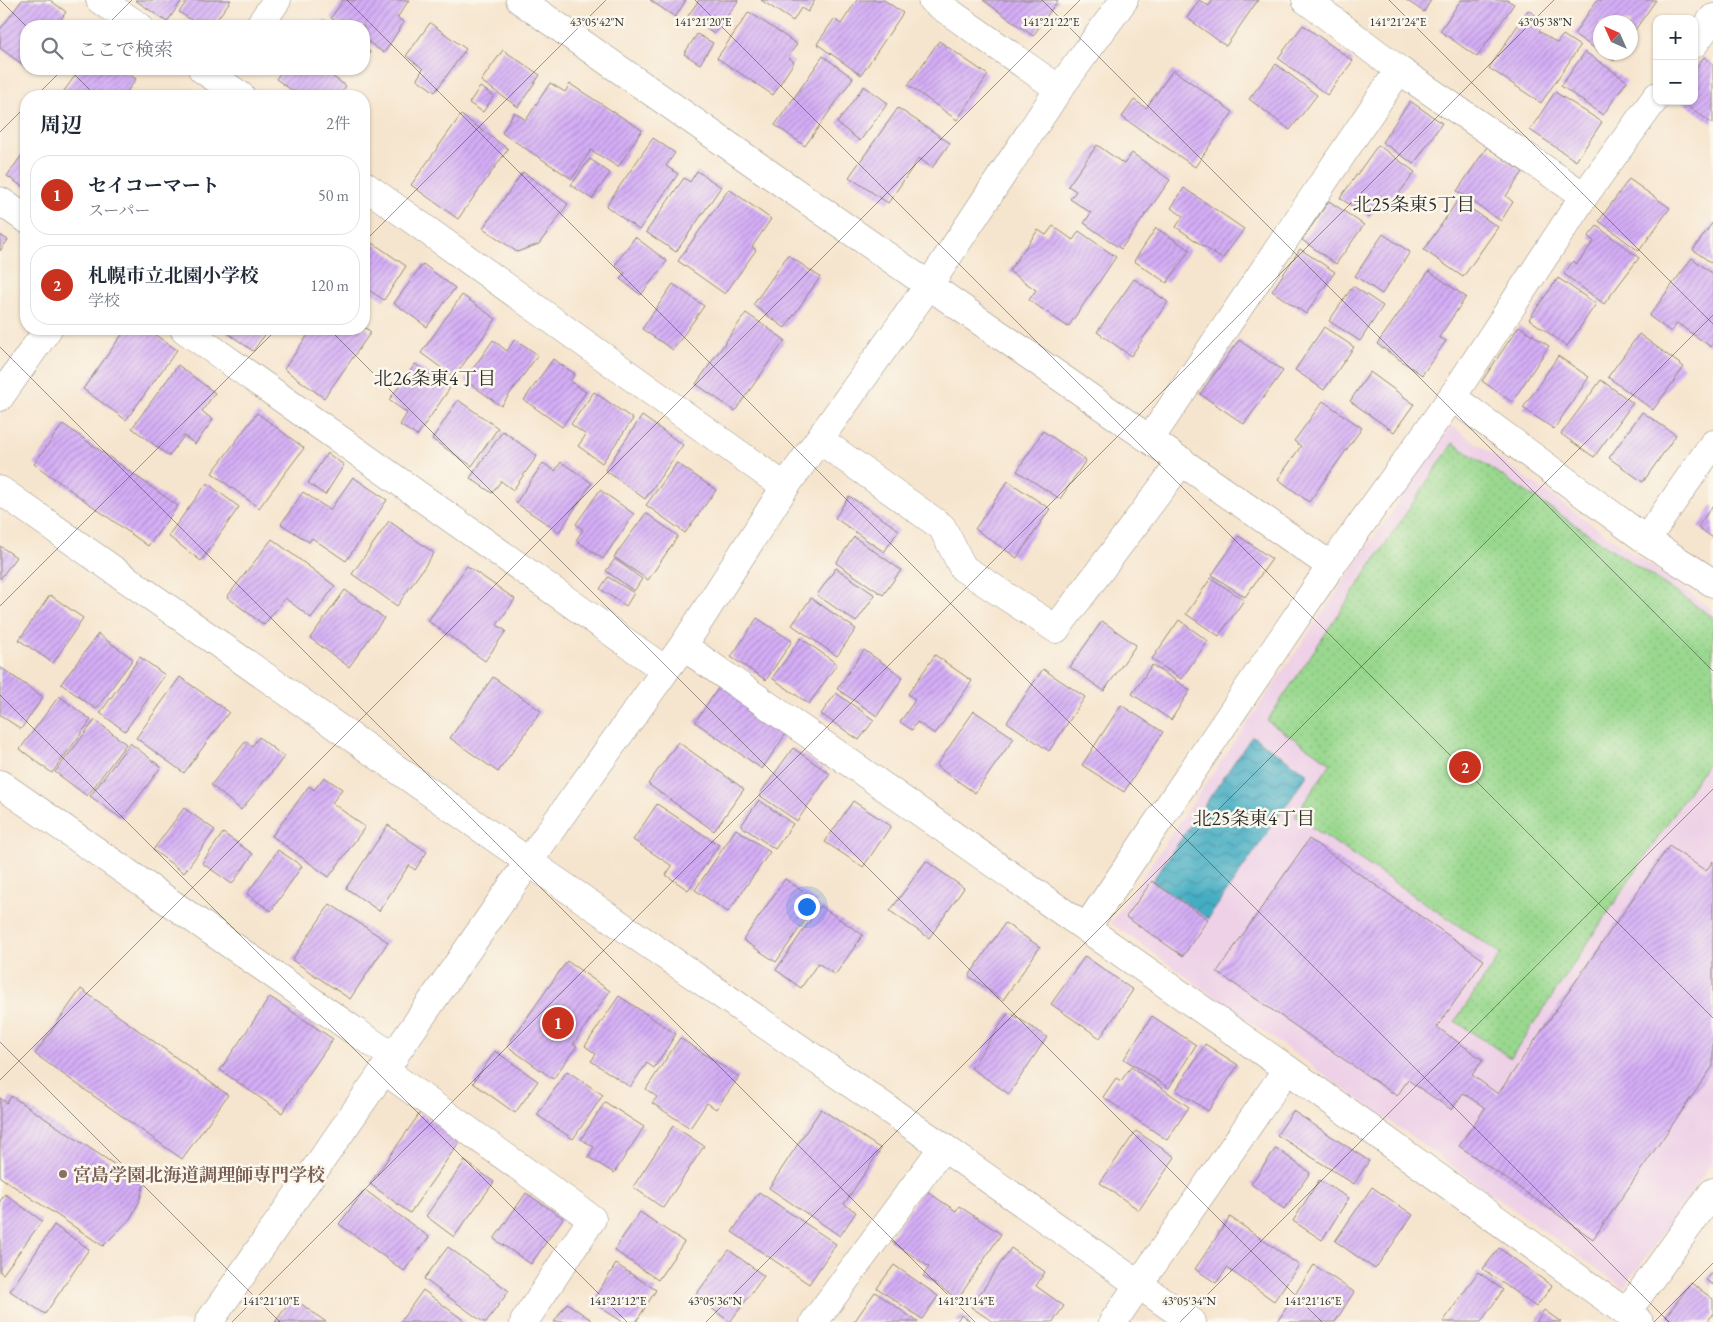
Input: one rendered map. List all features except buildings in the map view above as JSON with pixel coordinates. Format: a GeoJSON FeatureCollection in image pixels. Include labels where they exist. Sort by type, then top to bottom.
{"type":"FeatureCollection","features":[{"type":"Feature","properties":{"kind":"street"},"geometry":{"type":"LineString","coordinates":[[100,0],[130,20]]}},
{"type":"Feature","properties":{"kind":"street"},"geometry":{"type":"LineString","coordinates":[[263,20],[277,0]]}},
{"type":"Feature","properties":{"kind":"street"},"geometry":{"type":"LineString","coordinates":[[520,0],[1331,566]]}},
{"type":"Feature","properties":{"kind":"street"},"geometry":{"type":"LineString","coordinates":[[932,0],[1059,89]]}},
{"type":"Feature","properties":{"kind":"street"},"geometry":{"type":"LineString","coordinates":[[209,1322],[529,862],[683,646],[785,487],[928,285],[1059,89],[1124,0]]}},
{"type":"Feature","properties":{"kind":"street"},"geometry":{"type":"LineString","coordinates":[[1306,0],[1399,70],[1584,196]]}},
{"type":"Feature","properties":{"kind":"street"},"geometry":{"type":"LineString","coordinates":[[1698,39],[1713,18]]}},
{"type":"Feature","properties":{"kind":"street"},"geometry":{"type":"LineString","coordinates":[[1150,439],[1399,70]]}},
{"type":"Feature","properties":{"kind":"street"},"geometry":{"type":"LineString","coordinates":[[1086,928],[1331,566],[1452,397],[1584,196],[1653,101]]}},
{"type":"Feature","properties":{"kind":"street"},"geometry":{"type":"LineString","coordinates":[[370,189],[785,487]]}},
{"type":"Feature","properties":{"kind":"street"},"geometry":{"type":"LineString","coordinates":[[0,201],[20,215]]}},
{"type":"Feature","properties":{"kind":"street"},"geometry":{"type":"LineString","coordinates":[[0,397],[44,335]]}},
{"type":"Feature","properties":{"kind":"street"},"geometry":{"type":"LineString","coordinates":[[192,335],[665,670]]}},
{"type":"Feature","properties":{"kind":"street"},"geometry":{"type":"LineString","coordinates":[[1452,397],[1646,540],[1713,583]]}},
{"type":"Feature","properties":{"kind":"street"},"geometry":{"type":"LineString","coordinates":[[820,440],[942,527],[963,568],[1056,629],[1182,461]]}},
{"type":"Feature","properties":{"kind":"street"},"geometry":{"type":"LineString","coordinates":[[1646,540],[1713,444]]}},
{"type":"Feature","properties":{"kind":"street"},"geometry":{"type":"LineString","coordinates":[[0,490],[529,862],[943,1147],[1192,1322]]}},
{"type":"Feature","properties":{"kind":"street"},"geometry":{"type":"LineString","coordinates":[[683,646],[1287,1069],[1632,1317],[1713,1192]]}},
{"type":"Feature","properties":{"kind":"street"},"geometry":{"type":"LineString","coordinates":[[0,784],[389,1064],[592,1219],[524,1322]]}},
{"type":"Feature","properties":{"kind":"street"},"geometry":{"type":"LineString","coordinates":[[1113,1322],[1287,1069]]}},
{"type":"Feature","properties":{"kind":"street"},"geometry":{"type":"LineString","coordinates":[[814,1322],[943,1147]]}},
{"type":"Feature","properties":{"kind":"shaded area"},"geometry":{"type":"Polygon","coordinates":[[[1451,425],[1713,610],[1713,1161],[1624,1288],[1111,923],[1451,425]]]}},
{"type":"Feature","properties":{"kind":"green space"},"geometry":{"type":"Polygon","coordinates":[[[1453,443],[1713,617],[1713,755],[1511,1058],[1455,1021],[1501,954],[1295,816],[1331,763],[1267,721],[1453,443]]]}},
{"type":"Feature","properties":{"kind":"water"},"geometry":{"type":"Polygon","coordinates":[[[1252,736],[1308,774],[1208,919],[1152,881],[1252,736]]]}},
{"type":"Feature","properties":{"kind":"place","name":"札幌市立北園小学校"},"geometry":{"type":"Point","coordinates":[1465,767]}},
{"type":"Feature","properties":{"kind":"place","name":"セイコーマート"},"geometry":{"type":"Point","coordinates":[558,1023]}},
{"type":"Feature","properties":{"kind":"place","name":"宮島学園北海道調理師専門学校"},"geometry":{"type":"Point","coordinates":[63,1174]}},
{"type":"Feature","properties":{"kind":"district","name":"北25条東5丁目"},"geometry":{"type":"Point","coordinates":[1414,204]}},
{"type":"Feature","properties":{"kind":"district","name":"北26条東4丁目"},"geometry":{"type":"Point","coordinates":[435,378]}},
{"type":"Feature","properties":{"kind":"district","name":"北25条東4丁目"},"geometry":{"type":"Point","coordinates":[1254,818]}}]}
